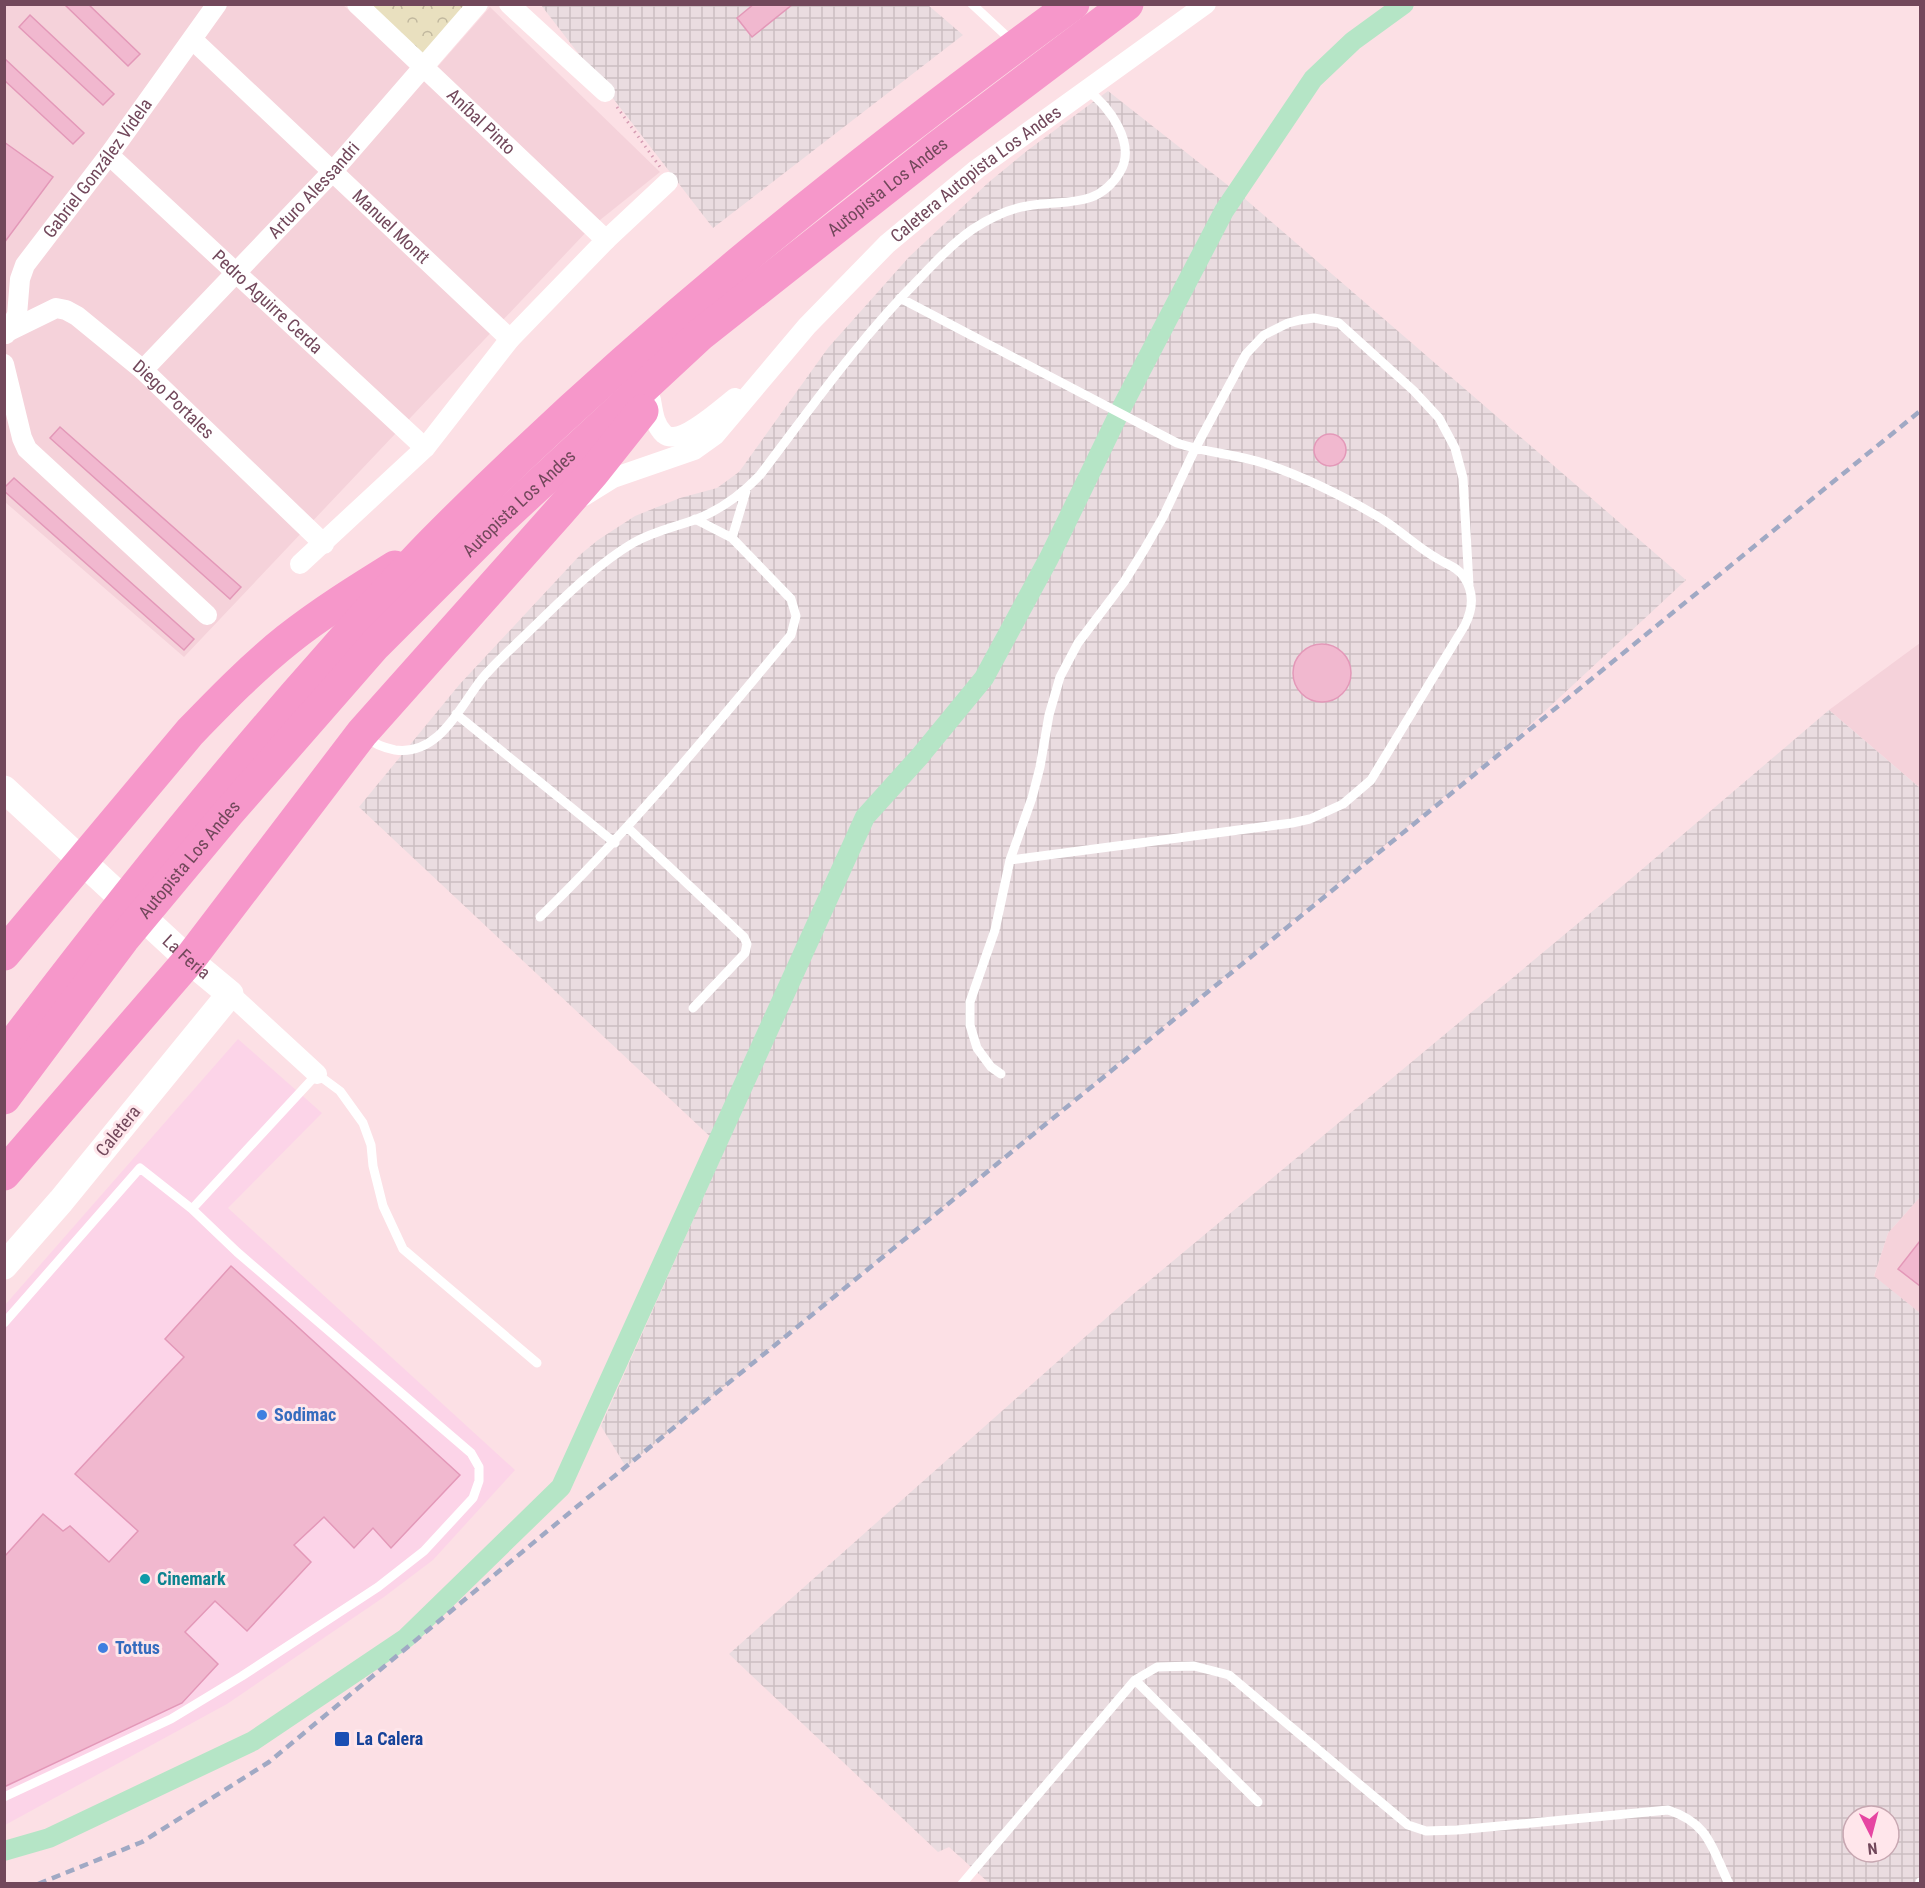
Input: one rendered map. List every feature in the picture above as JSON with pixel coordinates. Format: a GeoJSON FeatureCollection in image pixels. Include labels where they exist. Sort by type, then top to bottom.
{"type":"FeatureCollection","features":[{"type":"Feature","properties":{"kind":"highway","name":"Autopista Los Andes"},"geometry":{"type":"LineString","coordinates":[[4,1056],[112,934],[289,701],[429,546],[534,444],[652,335],[818,200],[1073,4]]}},
{"type":"Feature","properties":{"kind":"highway","name":"Autopista Los Andes"},"geometry":{"type":"LineString","coordinates":[[147,890],[228,813],[375,645],[494,526],[701,334],[920,162],[1127,4]]}},
{"type":"Feature","properties":{"kind":"highway"},"geometry":{"type":"LineString","coordinates":[[4,1173],[189,960],[362,733],[592,474],[701,334]]}},
{"type":"Feature","properties":{"kind":"highway"},"geometry":{"type":"LineString","coordinates":[[4,954],[190,732],[255,667],[320,615],[429,546]]}},
{"type":"Feature","properties":{"kind":"highway","name":"Autopista Los Andes"},"geometry":{"type":"LineString","coordinates":[[4,1098],[112,934]]}},
{"type":"Feature","properties":{"kind":"main road","name":"La Feria"},"geometry":{"type":"LineString","coordinates":[[4,789],[189,960],[230,994]]}},
{"type":"Feature","properties":{"kind":"main road","name":"Caletera"},"geometry":{"type":"LineString","coordinates":[[4,1266],[61,1201],[230,994]]}},
{"type":"Feature","properties":{"kind":"street","name":"Gabriel González Videla"},"geometry":{"type":"LineString","coordinates":[[5,336],[17,315],[20,279],[25,265],[193,40],[217,4]]}},
{"type":"Feature","properties":{"kind":"street","name":"Aníbal Pinto"},"geometry":{"type":"LineString","coordinates":[[357,4],[606,240]]}},
{"type":"Feature","properties":{"kind":"street","name":"Arturo Alessandri"},"geometry":{"type":"LineString","coordinates":[[143,370],[333,171],[478,4]]}},
{"type":"Feature","properties":{"kind":"street"},"geometry":{"type":"LineString","coordinates":[[509,4],[605,92]]}},
{"type":"Feature","properties":{"kind":"street","name":"Caletera Autopista Los Andes"},"geometry":{"type":"LineString","coordinates":[[559,512],[613,478],[703,446],[715,435],[807,326],[887,244],[978,169],[1206,4]]}},
{"type":"Feature","properties":{"kind":"street","name":"Manuel Montt"},"geometry":{"type":"LineString","coordinates":[[193,40],[510,339]]}},
{"type":"Feature","properties":{"kind":"street","name":"Pedro Aguirre Cerda"},"geometry":{"type":"LineString","coordinates":[[109,154],[425,448]]}},
{"type":"Feature","properties":{"kind":"street"},"geometry":{"type":"LineString","coordinates":[[300,564],[425,448],[510,339],[606,240],[668,182]]}},
{"type":"Feature","properties":{"kind":"street","name":"Diego Portales"},"geometry":{"type":"LineString","coordinates":[[5,336],[56,308],[77,316],[143,370],[324,544]]}},
{"type":"Feature","properties":{"kind":"street"},"geometry":{"type":"LineString","coordinates":[[4,364],[22,438],[27,449],[207,615]]}},
{"type":"Feature","properties":{"kind":"street","name":"Caletera Autopista Los Andes"},"geometry":{"type":"LineString","coordinates":[[651,399],[656,422],[663,433],[669,437],[675,437],[704,422],[770,370]]}},
{"type":"Feature","properties":{"kind":"street","name":"La Feria"},"geometry":{"type":"LineString","coordinates":[[230,994],[317,1074]]}},
{"type":"Feature","properties":{"kind":"lane"},"geometry":{"type":"LineString","coordinates":[[972,4],[1017,46]]}},
{"type":"Feature","properties":{"kind":"lane"},"geometry":{"type":"LineString","coordinates":[[362,733],[370,740],[390,749],[411,750],[422,747],[436,738],[482,678],[511,648],[615,555],[654,532],[695,519],[730,502],[746,490],[760,476],[863,340],[900,297],[968,233],[995,216],[1032,205],[1078,202],[1089,199],[1108,186],[1124,164],[1122,136],[1109,111],[1087,90]]}},
{"type":"Feature","properties":{"kind":"lane"},"geometry":{"type":"LineString","coordinates":[[900,297],[1160,435],[1195,449],[1236,456],[1264,464],[1323,487],[1383,520],[1453,567],[1465,579],[1469,587]]}},
{"type":"Feature","properties":{"kind":"lane"},"geometry":{"type":"LineString","coordinates":[[1000,1074],[991,1067],[977,1048],[969,1025],[969,1013],[973,992],[995,930],[1010,860],[1032,798],[1049,715],[1060,677],[1078,643],[1118,590],[1144,550],[1176,492],[1195,449],[1245,354],[1264,335],[1281,325],[1314,318],[1339,322],[1427,404],[1455,447],[1463,478],[1471,607],[1466,625],[1371,780],[1343,804],[1310,819],[1292,823],[1010,860]]}},
{"type":"Feature","properties":{"kind":"lane"},"geometry":{"type":"LineString","coordinates":[[732,538],[746,490]]}},
{"type":"Feature","properties":{"kind":"lane"},"geometry":{"type":"LineString","coordinates":[[540,917],[615,843],[794,629],[796,616],[791,599],[732,538],[695,519]]}},
{"type":"Feature","properties":{"kind":"lane"},"geometry":{"type":"LineString","coordinates":[[456,714],[615,843]]}},
{"type":"Feature","properties":{"kind":"lane"},"geometry":{"type":"LineString","coordinates":[[628,828],[744,937],[747,944],[745,952],[693,1008]]}},
{"type":"Feature","properties":{"kind":"lane"},"geometry":{"type":"LineString","coordinates":[[192,1209],[317,1074],[340,1091],[363,1123],[371,1145],[373,1166],[383,1206],[404,1249],[537,1363]]}},
{"type":"Feature","properties":{"kind":"lane"},"geometry":{"type":"LineString","coordinates":[[4,1323],[140,1168],[192,1209],[237,1252],[471,1453],[479,1467],[479,1481],[473,1498],[424,1551],[378,1587],[242,1676],[171,1719],[4,1797]]}},
{"type":"Feature","properties":{"kind":"lane"},"geometry":{"type":"LineString","coordinates":[[962,1884],[1135,1680],[1156,1667],[1194,1666],[1229,1675],[1408,1825],[1426,1831],[1457,1830],[1668,1810],[1682,1814],[1703,1829],[1729,1884]]}},
{"type":"Feature","properties":{"kind":"lane"},"geometry":{"type":"LineString","coordinates":[[1135,1680],[1258,1802]]}},
{"type":"Feature","properties":{"kind":"path"},"geometry":{"type":"LineString","coordinates":[[605,92],[657,162],[668,182]]}},
{"type":"Feature","properties":{"kind":"shaded area"},"geometry":{"type":"Polygon","coordinates":[[[5,5],[343,5],[426,80],[490,7],[660,172],[590,228],[184,657],[5,502],[5,5]]]}},
{"type":"Feature","properties":{"kind":"shaded area"},"geometry":{"type":"Polygon","coordinates":[[[541,5],[928,5],[963,35],[713,228],[541,5]]]}},
{"type":"Feature","properties":{"kind":"shaded area"},"geometry":{"type":"Polygon","coordinates":[[[1108,91],[1244,198],[1686,580],[1517,737],[626,1467],[601,1426],[723,1153],[717,1143],[359,807],[459,685],[581,554],[635,516],[680,498],[717,488],[739,472],[828,348],[909,257],[989,182],[1108,91]]]}},
{"type":"Feature","properties":{"kind":"shaded area"},"geometry":{"type":"Polygon","coordinates":[[[1920,643],[1920,788],[1829,710],[1920,643]]]}},
{"type":"Feature","properties":{"kind":"shaded area"},"geometry":{"type":"Polygon","coordinates":[[[1829,710],[1920,788],[1920,1197],[1888,1233],[1874,1276],[1920,1313],[1920,1883],[989,1883],[949,1847],[938,1852],[729,1654],[1131,1296],[1606,900],[1829,710]]]}},
{"type":"Feature","properties":{"kind":"shaded area"},"geometry":{"type":"Polygon","coordinates":[[[238,1039],[322,1113],[228,1208],[515,1470],[433,1560],[384,1597],[227,1704],[5,1825],[5,1305],[238,1039]]]}},
{"type":"Feature","properties":{"kind":"shaded area"},"geometry":{"type":"Polygon","coordinates":[[[1920,1197],[1920,1313],[1874,1277],[1888,1233],[1920,1197]]]}},
{"type":"Feature","properties":{"kind":"green space"},"geometry":{"type":"Polygon","coordinates":[[[364,5],[472,5],[422,59],[364,5]]]}},
{"type":"Feature","properties":{"kind":"building"},"geometry":{"type":"Polygon","coordinates":[[[64,4],[88,4],[140,54],[128,66],[64,4]]]}},
{"type":"Feature","properties":{"kind":"building"},"geometry":{"type":"Polygon","coordinates":[[[754,4],[793,4],[752,37],[737,18],[754,4]]]}},
{"type":"Feature","properties":{"kind":"building"},"geometry":{"type":"Polygon","coordinates":[[[30,15],[114,94],[103,105],[19,27],[30,15]]]}},
{"type":"Feature","properties":{"kind":"building"},"geometry":{"type":"Polygon","coordinates":[[[4,58],[84,133],[73,144],[4,80],[4,58]]]}},
{"type":"Feature","properties":{"kind":"building"},"geometry":{"type":"Polygon","coordinates":[[[4,142],[53,177],[4,243],[4,142]]]}},
{"type":"Feature","properties":{"kind":"building"},"geometry":{"type":"Polygon","coordinates":[[[60,427],[241,587],[230,599],[50,438],[60,427]]]}},
{"type":"Feature","properties":{"kind":"building"},"geometry":{"type":"Polygon","coordinates":[[[1330,434],[1341,439],[1346,450],[1341,461],[1330,466],[1319,461],[1314,450],[1319,439],[1330,434]]]}},
{"type":"Feature","properties":{"kind":"building"},"geometry":{"type":"Polygon","coordinates":[[[14,478],[194,639],[184,650],[4,491],[4,488],[14,478]]]}},
{"type":"Feature","properties":{"kind":"building"},"geometry":{"type":"Polygon","coordinates":[[[1322,644],[1333,646],[1346,657],[1351,673],[1349,684],[1338,697],[1322,702],[1311,700],[1298,689],[1293,673],[1295,662],[1306,649],[1322,644]]]}},
{"type":"Feature","properties":{"kind":"building"},"geometry":{"type":"Polygon","coordinates":[[[1920,1241],[1920,1286],[1898,1269],[1920,1241]]]}},
{"type":"Feature","properties":{"kind":"building","name":"Sodimac"},"geometry":{"type":"Polygon","coordinates":[[[231,1266],[460,1475],[391,1548],[373,1528],[354,1548],[324,1517],[294,1545],[311,1562],[247,1631],[215,1601],[185,1632],[218,1664],[182,1703],[4,1787],[4,1557],[43,1514],[63,1531],[70,1526],[109,1562],[138,1531],[75,1474],[184,1357],[165,1339],[231,1266]]]}},
{"type":"Feature","properties":{"kind":"waterway"},"geometry":{"type":"LineString","coordinates":[[4,1851],[49,1838],[253,1741],[406,1638],[561,1487],[865,817],[920,756],[984,678],[1049,558],[1124,403],[1224,211],[1313,79],[1353,41],[1404,4]]}},
{"type":"Feature","properties":{"kind":"railway"},"geometry":{"type":"LineString","coordinates":[[38,1884],[142,1842],[269,1762],[574,1509],[1920,411]]}},
{"type":"Feature","properties":{"kind":"place","name":"Sodimac"},"geometry":{"type":"Point","coordinates":[262,1415]}},
{"type":"Feature","properties":{"kind":"place","name":"Cinemark"},"geometry":{"type":"Point","coordinates":[145,1579]}},
{"type":"Feature","properties":{"kind":"place","name":"Tottus"},"geometry":{"type":"Point","coordinates":[103,1648]}},
{"type":"Feature","properties":{"kind":"place","name":"La Calera"},"geometry":{"type":"Point","coordinates":[342,1739]}}]}
